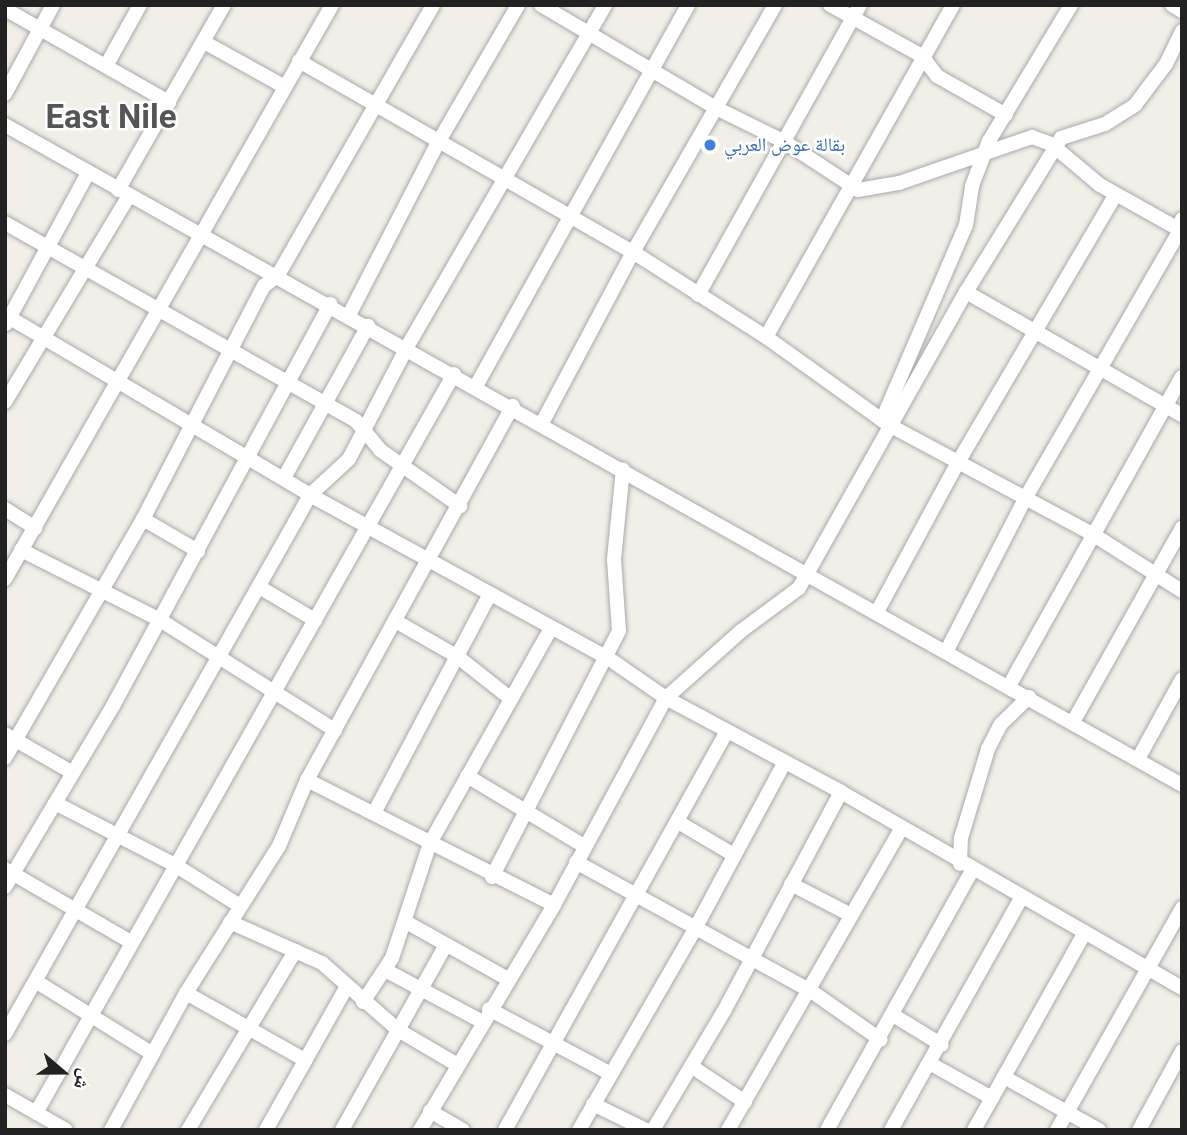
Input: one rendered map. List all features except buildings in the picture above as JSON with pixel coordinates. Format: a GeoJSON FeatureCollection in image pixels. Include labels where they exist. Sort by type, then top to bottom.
{"type":"FeatureCollection","features":[{"type":"Feature","properties":{"kind":"street"},"geometry":{"type":"LineString","coordinates":[[5,94],[53,5]]}},
{"type":"Feature","properties":{"kind":"street"},"geometry":{"type":"LineString","coordinates":[[106,66],[140,5]]}},
{"type":"Feature","properties":{"kind":"street"},"geometry":{"type":"LineString","coordinates":[[5,402],[88,268],[169,103],[224,5]]}},
{"type":"Feature","properties":{"kind":"street"},"geometry":{"type":"LineString","coordinates":[[5,579],[121,380],[332,5]]}},
{"type":"Feature","properties":{"kind":"street"},"geometry":{"type":"LineString","coordinates":[[5,758],[10,737],[143,519],[264,286],[278,275],[433,5]]}},
{"type":"Feature","properties":{"kind":"street"},"geometry":{"type":"LineString","coordinates":[[349,315],[439,141],[518,5]]}},
{"type":"Feature","properties":{"kind":"street"},"geometry":{"type":"LineString","coordinates":[[541,5],[716,108],[785,142],[848,184],[873,191],[1026,136],[1057,148],[1116,194],[1181,227],[1026,497],[946,652]]}},
{"type":"Feature","properties":{"kind":"street"},"geometry":{"type":"LineString","coordinates":[[5,1034],[37,982],[117,835],[221,659],[310,495],[348,459],[407,348],[508,179],[605,5]]}},
{"type":"Feature","properties":{"kind":"street"},"geometry":{"type":"LineString","coordinates":[[475,386],[569,213],[688,5]]}},
{"type":"Feature","properties":{"kind":"street"},"geometry":{"type":"LineString","coordinates":[[542,423],[633,252],[775,5]]}},
{"type":"Feature","properties":{"kind":"street"},"geometry":{"type":"LineString","coordinates":[[830,5],[857,12],[922,57],[937,76],[1006,115]]}},
{"type":"Feature","properties":{"kind":"street"},"geometry":{"type":"LineString","coordinates":[[766,337],[848,184],[953,5]]}},
{"type":"Feature","properties":{"kind":"street"},"geometry":{"type":"LineString","coordinates":[[886,422],[966,225],[985,151],[1071,5]]}},
{"type":"Feature","properties":{"kind":"street"},"geometry":{"type":"LineString","coordinates":[[1172,5],[1182,11]]}},
{"type":"Feature","properties":{"kind":"street"},"geometry":{"type":"LineString","coordinates":[[5,9],[169,103]]}},
{"type":"Feature","properties":{"kind":"street"},"geometry":{"type":"LineString","coordinates":[[698,295],[857,12]]}},
{"type":"Feature","properties":{"kind":"street"},"geometry":{"type":"LineString","coordinates":[[420,1130],[485,1015],[554,905],[666,698],[740,631],[789,597],[807,573],[886,422],[1065,134],[1105,124],[1135,105],[1166,64],[1182,31]]}},
{"type":"Feature","properties":{"kind":"street"},"geometry":{"type":"LineString","coordinates":[[204,42],[285,87]]}},
{"type":"Feature","properties":{"kind":"street"},"geometry":{"type":"LineString","coordinates":[[299,61],[569,213],[766,337],[886,422],[957,464],[1026,497],[1094,535],[1182,591]]}},
{"type":"Feature","properties":{"kind":"street"},"geometry":{"type":"LineString","coordinates":[[5,126],[200,237],[278,275],[513,406],[1182,785]]}},
{"type":"Feature","properties":{"kind":"street"},"geometry":{"type":"LineString","coordinates":[[88,173],[7,319],[121,380],[250,456],[310,495],[608,658],[666,698],[726,733],[841,792],[966,868],[1182,988]]}},
{"type":"Feature","properties":{"kind":"street"},"geometry":{"type":"LineString","coordinates":[[877,612],[957,464],[1116,194]]}},
{"type":"Feature","properties":{"kind":"street"},"geometry":{"type":"LineString","coordinates":[[5,223],[88,268],[364,429],[380,450],[460,506]]}},
{"type":"Feature","properties":{"kind":"street"},"geometry":{"type":"LineString","coordinates":[[966,292],[1100,371],[1182,415]]}},
{"type":"Feature","properties":{"kind":"street"},"geometry":{"type":"LineString","coordinates":[[5,887],[9,871],[73,774],[160,620],[330,304]]}},
{"type":"Feature","properties":{"kind":"street"},"geometry":{"type":"LineString","coordinates":[[284,478],[368,326]]}},
{"type":"Feature","properties":{"kind":"street"},"geometry":{"type":"LineString","coordinates":[[43,1121],[91,1013],[277,690],[454,374]]}},
{"type":"Feature","properties":{"kind":"street"},"geometry":{"type":"LineString","coordinates":[[1009,687],[1182,377]]}},
{"type":"Feature","properties":{"kind":"street"},"geometry":{"type":"LineString","coordinates":[[111,1130],[186,993],[279,846],[307,780],[397,622],[513,406]]}},
{"type":"Feature","properties":{"kind":"street"},"geometry":{"type":"LineString","coordinates":[[492,877],[523,811],[608,658],[620,626],[614,559],[623,469]]}},
{"type":"Feature","properties":{"kind":"street"},"geometry":{"type":"LineString","coordinates":[[5,509],[35,528]]}},
{"type":"Feature","properties":{"kind":"street"},"geometry":{"type":"LineString","coordinates":[[143,519],[198,551]]}},
{"type":"Feature","properties":{"kind":"street"},"geometry":{"type":"LineString","coordinates":[[1073,722],[1182,528]]}},
{"type":"Feature","properties":{"kind":"street"},"geometry":{"type":"LineString","coordinates":[[21,550],[102,588],[160,620],[221,659],[277,690],[335,730]]}},
{"type":"Feature","properties":{"kind":"street"},"geometry":{"type":"LineString","coordinates":[[261,588],[315,620]]}},
{"type":"Feature","properties":{"kind":"street"},"geometry":{"type":"LineString","coordinates":[[374,813],[490,594]]}},
{"type":"Feature","properties":{"kind":"street"},"geometry":{"type":"LineString","coordinates":[[397,622],[458,657],[510,698]]}},
{"type":"Feature","properties":{"kind":"street"},"geometry":{"type":"LineString","coordinates":[[363,1002],[385,970],[406,922],[430,843],[551,628]]}},
{"type":"Feature","properties":{"kind":"street"},"geometry":{"type":"LineString","coordinates":[[1138,759],[1182,680]]}},
{"type":"Feature","properties":{"kind":"street"},"geometry":{"type":"LineString","coordinates":[[827,1130],[881,1040],[966,868],[961,838],[988,749],[1001,724],[1029,697]]}},
{"type":"Feature","properties":{"kind":"street"},"geometry":{"type":"LineString","coordinates":[[505,1130],[726,733]]}},
{"type":"Feature","properties":{"kind":"street"},"geometry":{"type":"LineString","coordinates":[[10,737],[73,774]]}},
{"type":"Feature","properties":{"kind":"street"},"geometry":{"type":"LineString","coordinates":[[579,1130],[696,928],[785,762]]}},
{"type":"Feature","properties":{"kind":"street"},"geometry":{"type":"LineString","coordinates":[[467,776],[584,846]]}},
{"type":"Feature","properties":{"kind":"street"},"geometry":{"type":"LineString","coordinates":[[307,780],[492,877],[554,905]]}},
{"type":"Feature","properties":{"kind":"street"},"geometry":{"type":"LineString","coordinates":[[653,1130],[754,959],[841,792]]}},
{"type":"Feature","properties":{"kind":"street"},"geometry":{"type":"LineString","coordinates":[[55,803],[175,865],[240,906]]}},
{"type":"Feature","properties":{"kind":"street"},"geometry":{"type":"LineString","coordinates":[[678,822],[734,855]]}},
{"type":"Feature","properties":{"kind":"street"},"geometry":{"type":"LineString","coordinates":[[728,1130],[811,991],[901,829]]}},
{"type":"Feature","properties":{"kind":"street"},"geometry":{"type":"LineString","coordinates":[[576,862],[811,991],[881,1040]]}},
{"type":"Feature","properties":{"kind":"street"},"geometry":{"type":"LineString","coordinates":[[9,871],[131,942]]}},
{"type":"Feature","properties":{"kind":"street"},"geometry":{"type":"LineString","coordinates":[[791,884],[851,915]]}},
{"type":"Feature","properties":{"kind":"street"},"geometry":{"type":"LineString","coordinates":[[897,1128],[1021,898]]}},
{"type":"Feature","properties":{"kind":"street"},"geometry":{"type":"LineString","coordinates":[[1057,1130],[1182,908]]}},
{"type":"Feature","properties":{"kind":"street"},"geometry":{"type":"LineString","coordinates":[[230,922],[322,962],[346,988],[398,1030],[456,1064]]}},
{"type":"Feature","properties":{"kind":"street"},"geometry":{"type":"LineString","coordinates":[[406,922],[508,979]]}},
{"type":"Feature","properties":{"kind":"street"},"geometry":{"type":"LineString","coordinates":[[974,1130],[1085,932]]}},
{"type":"Feature","properties":{"kind":"street"},"geometry":{"type":"LineString","coordinates":[[342,1130],[446,945]]}},
{"type":"Feature","properties":{"kind":"street"},"geometry":{"type":"LineString","coordinates":[[188,1130],[295,951]]}},
{"type":"Feature","properties":{"kind":"street"},"geometry":{"type":"LineString","coordinates":[[385,970],[421,989],[553,1042],[611,1074]]}},
{"type":"Feature","properties":{"kind":"street"},"geometry":{"type":"LineString","coordinates":[[37,982],[91,1013],[151,1053]]}},
{"type":"Feature","properties":{"kind":"street"},"geometry":{"type":"LineString","coordinates":[[266,1130],[346,988]]}},
{"type":"Feature","properties":{"kind":"street"},"geometry":{"type":"LineString","coordinates":[[186,993],[305,1060]]}},
{"type":"Feature","properties":{"kind":"street"},"geometry":{"type":"LineString","coordinates":[[892,1015],[942,1045]]}},
{"type":"Feature","properties":{"kind":"street"},"geometry":{"type":"LineString","coordinates":[[1139,1130],[1182,1051]]}},
{"type":"Feature","properties":{"kind":"street"},"geometry":{"type":"LineString","coordinates":[[931,1064],[992,1098]]}},
{"type":"Feature","properties":{"kind":"street"},"geometry":{"type":"LineString","coordinates":[[691,1066],[745,1102]]}},
{"type":"Feature","properties":{"kind":"street"},"geometry":{"type":"LineString","coordinates":[[1003,1077],[1099,1130]]}},
{"type":"Feature","properties":{"kind":"street"},"geometry":{"type":"LineString","coordinates":[[6,1097],[43,1121],[66,1130]]}},
{"type":"Feature","properties":{"kind":"street"},"geometry":{"type":"LineString","coordinates":[[593,1104],[646,1130]]}},
{"type":"Feature","properties":{"kind":"street"},"geometry":{"type":"LineString","coordinates":[[430,1111],[463,1130]]}},
{"type":"Feature","properties":{"kind":"place","name":"بقالة عوض العربي"},"geometry":{"type":"Point","coordinates":[710,145]}},
{"type":"Feature","properties":{"kind":"district","name":"East Nile"},"geometry":{"type":"Point","coordinates":[111,117]}}]}
